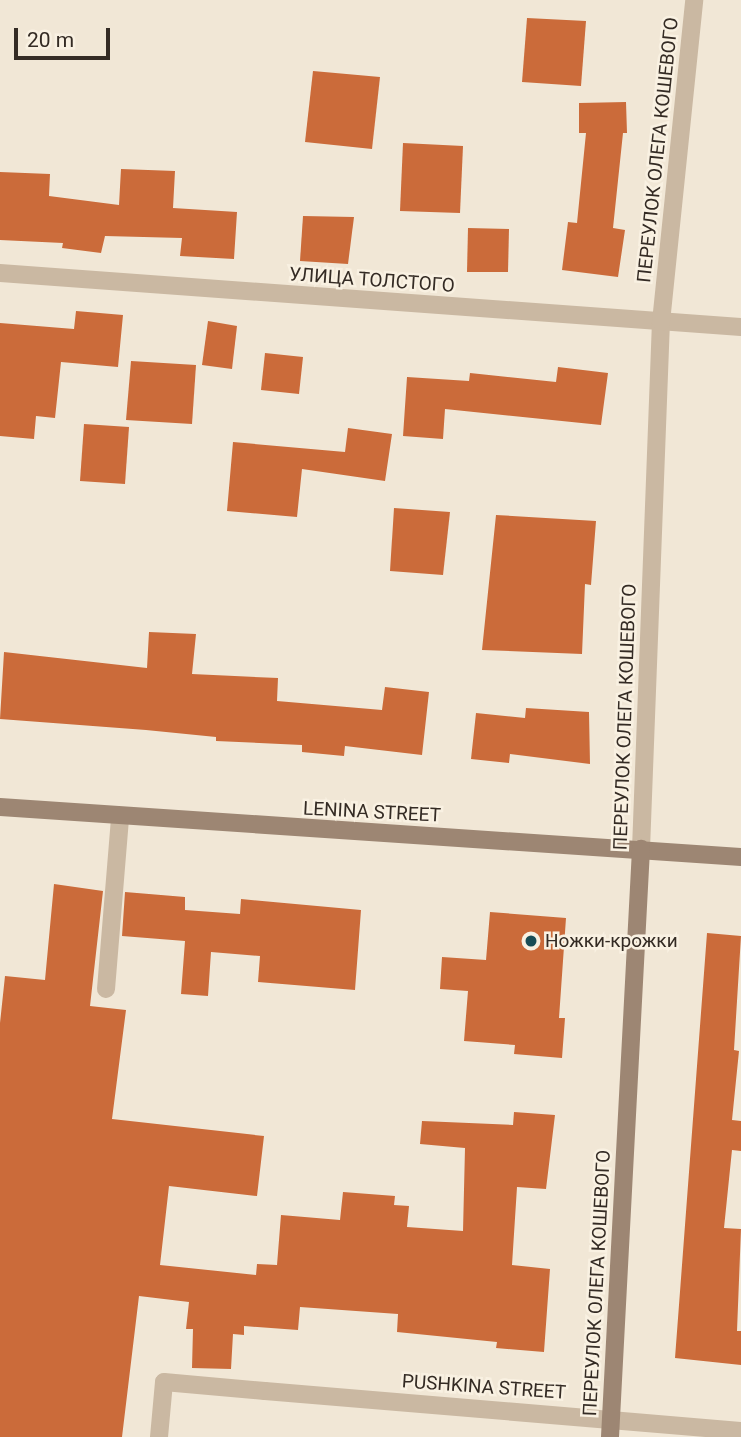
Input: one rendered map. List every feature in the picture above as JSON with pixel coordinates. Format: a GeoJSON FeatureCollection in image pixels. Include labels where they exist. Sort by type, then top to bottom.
{"type":"FeatureCollection","features":[{"type":"Feature","properties":{"kind":"street","name":"ПЕРЕУЛОК ОЛЕГА КОШЕВОГО"},"geometry":{"type":"LineString","coordinates":[[610,1437],[641,849],[662,322],[694,0]]}},
{"type":"Feature","properties":{"kind":"street","name":"УЛИЦА ТОЛСТОГО"},"geometry":{"type":"LineString","coordinates":[[0,274],[741,327]]}},
{"type":"Feature","properties":{"kind":"street","name":"LENINA STREET"},"geometry":{"type":"LineString","coordinates":[[0,807],[120,818],[741,857]]}},
{"type":"Feature","properties":{"kind":"street"},"geometry":{"type":"LineString","coordinates":[[106,989],[120,818]]}},
{"type":"Feature","properties":{"kind":"street","name":"PUSHKINA STREET"},"geometry":{"type":"LineString","coordinates":[[159,1437],[163,1382],[741,1431]]}},
{"type":"Feature","properties":{"kind":"building"},"geometry":{"type":"Polygon","coordinates":[[[527,18],[586,21],[581,86],[522,82],[527,18]]]}},
{"type":"Feature","properties":{"kind":"building"},"geometry":{"type":"Polygon","coordinates":[[[313,71],[380,77],[372,149],[305,142],[313,71]]]}},
{"type":"Feature","properties":{"kind":"building"},"geometry":{"type":"Polygon","coordinates":[[[626,102],[627,133],[623,133],[613,228],[625,230],[618,277],[562,270],[568,222],[577,223],[586,133],[579,133],[579,103],[626,102]]]}},
{"type":"Feature","properties":{"kind":"building"},"geometry":{"type":"Polygon","coordinates":[[[403,143],[463,146],[460,213],[400,211],[403,143]]]}},
{"type":"Feature","properties":{"kind":"building"},"geometry":{"type":"Polygon","coordinates":[[[121,169],[175,171],[173,208],[237,212],[234,259],[180,256],[182,238],[105,236],[101,253],[62,248],[63,243],[0,240],[0,172],[50,174],[49,196],[119,205],[121,169]]]}},
{"type":"Feature","properties":{"kind":"building"},"geometry":{"type":"Polygon","coordinates":[[[303,216],[354,217],[348,264],[300,261],[303,216]]]}},
{"type":"Feature","properties":{"kind":"building"},"geometry":{"type":"Polygon","coordinates":[[[468,228],[509,229],[508,272],[467,272],[468,228]]]}},
{"type":"Feature","properties":{"kind":"building"},"geometry":{"type":"Polygon","coordinates":[[[76,311],[123,315],[118,367],[61,362],[55,418],[36,416],[34,439],[0,436],[0,323],[74,329],[76,311]]]}},
{"type":"Feature","properties":{"kind":"building"},"geometry":{"type":"Polygon","coordinates":[[[208,321],[237,326],[232,369],[202,365],[208,321]]]}},
{"type":"Feature","properties":{"kind":"building"},"geometry":{"type":"Polygon","coordinates":[[[265,353],[303,357],[299,394],[261,390],[265,353]]]}},
{"type":"Feature","properties":{"kind":"building"},"geometry":{"type":"Polygon","coordinates":[[[131,361],[196,365],[192,424],[126,420],[131,361]]]}},
{"type":"Feature","properties":{"kind":"building"},"geometry":{"type":"Polygon","coordinates":[[[558,367],[608,373],[601,425],[445,409],[443,439],[403,436],[407,377],[469,381],[470,373],[556,382],[558,367]]]}},
{"type":"Feature","properties":{"kind":"building"},"geometry":{"type":"Polygon","coordinates":[[[84,424],[129,427],[125,484],[80,481],[84,424]]]}},
{"type":"Feature","properties":{"kind":"building"},"geometry":{"type":"Polygon","coordinates":[[[348,428],[392,434],[385,481],[302,469],[297,517],[227,511],[233,442],[345,452],[348,428]]]}},
{"type":"Feature","properties":{"kind":"building"},"geometry":{"type":"Polygon","coordinates":[[[394,508],[450,512],[443,575],[390,571],[394,508]]]}},
{"type":"Feature","properties":{"kind":"building"},"geometry":{"type":"Polygon","coordinates":[[[496,515],[596,521],[591,585],[585,584],[582,654],[482,650],[496,515]]]}},
{"type":"Feature","properties":{"kind":"building"},"geometry":{"type":"Polygon","coordinates":[[[149,632],[196,634],[192,674],[278,678],[277,701],[382,710],[385,687],[429,692],[422,755],[345,746],[344,756],[302,752],[302,745],[216,741],[216,737],[0,719],[4,652],[147,668],[149,632]]]}},
{"type":"Feature","properties":{"kind":"building"},"geometry":{"type":"Polygon","coordinates":[[[526,708],[589,712],[590,764],[510,754],[509,763],[471,759],[476,713],[525,718],[526,708]]]}},
{"type":"Feature","properties":{"kind":"building"},"geometry":{"type":"Polygon","coordinates":[[[54,884],[103,891],[90,1006],[126,1010],[112,1119],[264,1136],[257,1196],[169,1186],[160,1265],[256,1275],[257,1264],[277,1265],[281,1215],[340,1220],[343,1192],[395,1196],[394,1205],[409,1206],[407,1227],[463,1231],[465,1148],[420,1144],[422,1121],[513,1125],[514,1112],[555,1115],[546,1189],[517,1187],[512,1265],[550,1269],[544,1352],[496,1348],[497,1342],[397,1332],[398,1314],[300,1307],[298,1330],[244,1326],[244,1335],[233,1334],[231,1369],[192,1368],[193,1329],[186,1329],[189,1302],[139,1296],[122,1437],[0,1437],[0,1023],[5,976],[45,980],[54,884]]]}},
{"type":"Feature","properties":{"kind":"building"},"geometry":{"type":"Polygon","coordinates":[[[125,892],[185,897],[185,910],[240,914],[241,899],[361,910],[355,990],[258,982],[260,956],[211,952],[208,996],[181,994],[185,941],[122,936],[125,892]]]}},
{"type":"Feature","properties":{"kind":"building"},"geometry":{"type":"Polygon","coordinates":[[[490,912],[566,918],[559,1018],[565,1018],[562,1058],[514,1054],[515,1045],[464,1041],[468,991],[440,989],[442,957],[486,960],[490,912]]]}},
{"type":"Feature","properties":{"kind":"building"},"geometry":{"type":"Polygon","coordinates":[[[707,933],[741,936],[734,1050],[739,1051],[732,1120],[741,1121],[741,1151],[732,1150],[724,1228],[741,1229],[737,1331],[741,1331],[741,1365],[675,1358],[707,933]]]}},
{"type":"Feature","properties":{"kind":"place","name":"Ножки-крожки"},"geometry":{"type":"Point","coordinates":[531,941]}}]}
